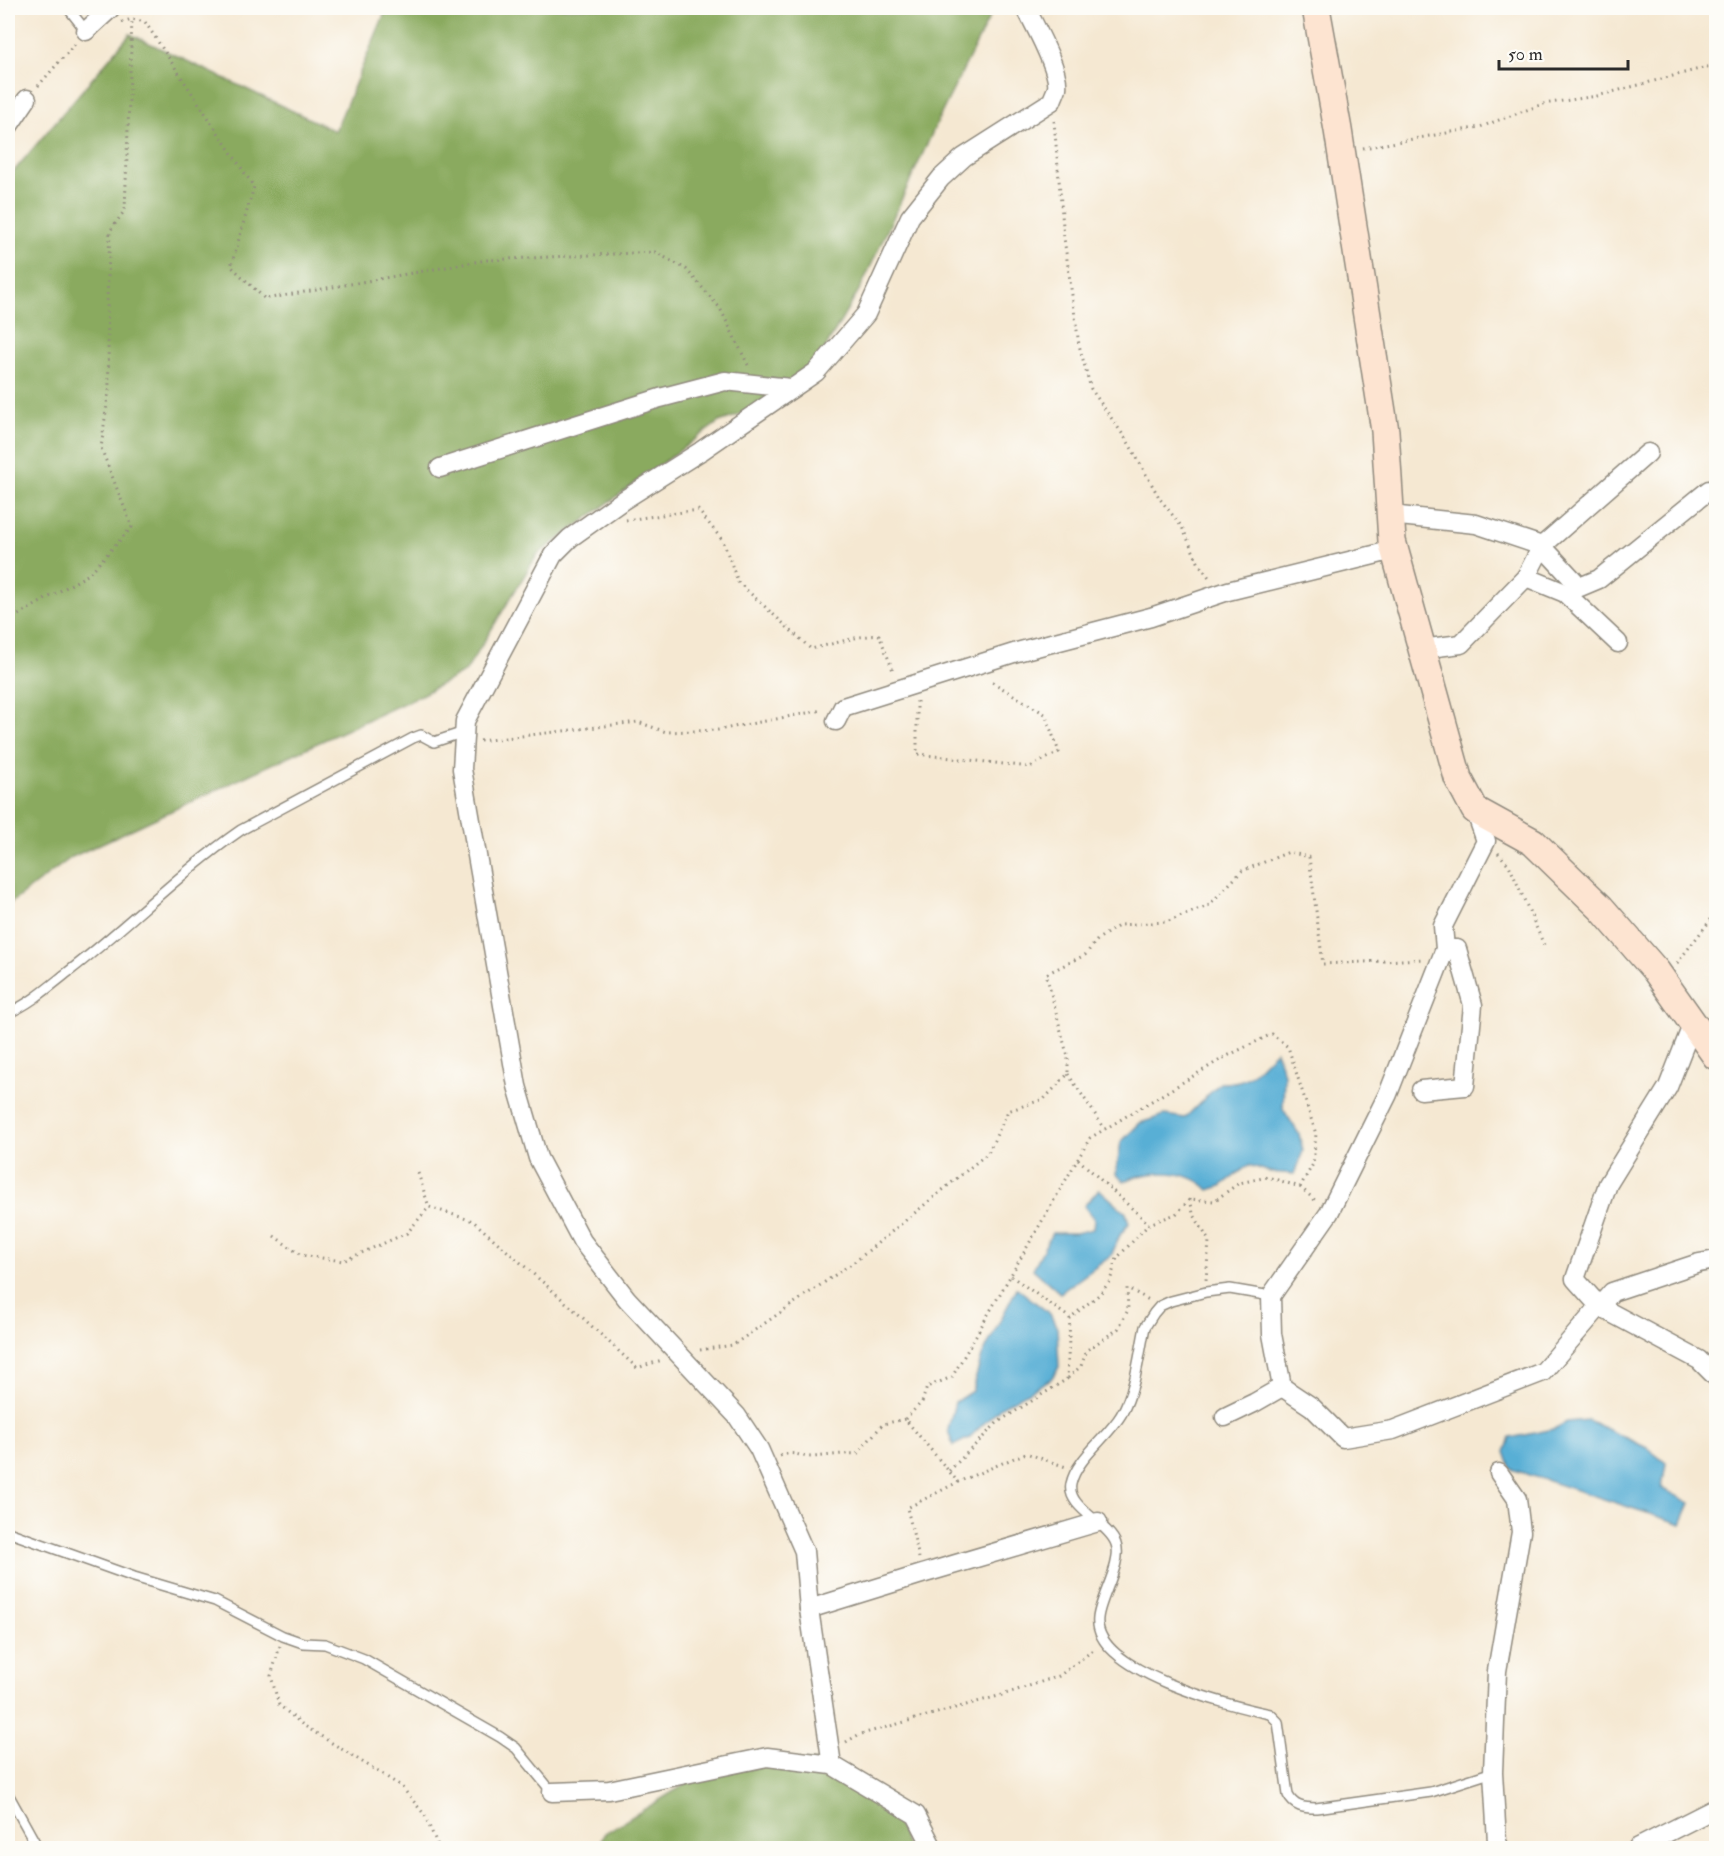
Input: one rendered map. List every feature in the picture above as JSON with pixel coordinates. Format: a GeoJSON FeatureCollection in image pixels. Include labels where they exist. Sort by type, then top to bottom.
{"type":"FeatureCollection","features":[{"type":"Feature","properties":{"kind":"street"},"geometry":{"type":"LineString","coordinates":[[86,31],[111,8]]}},
{"type":"Feature","properties":{"kind":"street"},"geometry":{"type":"LineString","coordinates":[[831,1758],[809,1609],[804,1551],[759,1449],[737,1416],[627,1299],[582,1241],[538,1158],[518,1086],[462,769],[465,721],[553,555],[570,538],[622,501],[701,451],[816,372],[866,314],[910,217],[941,178],[964,157],[1052,101],[1057,86],[1056,77],[1049,55],[1026,8]]}},
{"type":"Feature","properties":{"kind":"street"},"geometry":{"type":"LineString","coordinates":[[1316,8],[1385,431],[1394,550],[1458,778],[1475,810],[1486,841],[1443,926],[1443,954],[1388,1094],[1329,1213],[1271,1296],[1272,1334],[1282,1387],[1312,1407],[1342,1438],[1393,1430],[1543,1372],[1612,1292],[1699,1263],[1716,1260]]}},
{"type":"Feature","properties":{"kind":"street"},"geometry":{"type":"LineString","coordinates":[[8,127],[27,99]]}},
{"type":"Feature","properties":{"kind":"street"},"geometry":{"type":"LineString","coordinates":[[440,468],[660,398],[725,381],[791,388]]}},
{"type":"Feature","properties":{"kind":"street"},"geometry":{"type":"LineString","coordinates":[[1421,649],[1461,644],[1526,577],[1542,546],[1648,453]]}},
{"type":"Feature","properties":{"kind":"street"},"geometry":{"type":"LineString","coordinates":[[1390,515],[1476,524],[1542,546],[1580,587],[1599,579],[1709,490]]}},
{"type":"Feature","properties":{"kind":"street"},"geometry":{"type":"LineString","coordinates":[[840,714],[909,686],[987,662],[1151,617],[1220,594],[1394,550]]}},
{"type":"Feature","properties":{"kind":"street"},"geometry":{"type":"LineString","coordinates":[[1526,577],[1565,593],[1618,643]]}},
{"type":"Feature","properties":{"kind":"street"},"geometry":{"type":"LineString","coordinates":[[1475,810],[1533,842],[1601,908],[1662,980],[1716,1056]]}},
{"type":"Feature","properties":{"kind":"street"},"geometry":{"type":"LineString","coordinates":[[1421,1090],[1466,1086],[1473,1005],[1457,950],[1443,954]]}},
{"type":"Feature","properties":{"kind":"street"},"geometry":{"type":"LineString","coordinates":[[1693,1023],[1668,1087],[1608,1184],[1575,1279],[1600,1307],[1699,1360],[1716,1377]]}},
{"type":"Feature","properties":{"kind":"street"},"geometry":{"type":"LineString","coordinates":[[1225,1417],[1254,1404],[1282,1387]]}},
{"type":"Feature","properties":{"kind":"street"},"geometry":{"type":"LineString","coordinates":[[1499,1473],[1517,1499],[1521,1532],[1497,1671],[1493,1772],[1497,1842],[1500,1848]]}},
{"type":"Feature","properties":{"kind":"street"},"geometry":{"type":"LineString","coordinates":[[809,1609],[1098,1522]]}},
{"type":"Feature","properties":{"kind":"street"},"geometry":{"type":"LineString","coordinates":[[552,1792],[609,1790],[767,1757],[831,1758],[916,1815],[933,1848]]}},
{"type":"Feature","properties":{"kind":"street"},"geometry":{"type":"LineString","coordinates":[[1637,1848],[1716,1808]]}},
{"type":"Feature","properties":{"kind":"lane"},"geometry":{"type":"LineString","coordinates":[[68,8],[86,31]]}},
{"type":"Feature","properties":{"kind":"lane"},"geometry":{"type":"LineString","coordinates":[[8,1013],[31,1000],[93,953],[241,830],[413,738],[421,735],[434,742],[464,738]]}},
{"type":"Feature","properties":{"kind":"lane"},"geometry":{"type":"LineString","coordinates":[[1271,1296],[1230,1289],[1206,1292],[1160,1306],[1145,1327],[1123,1412],[1116,1424],[1076,1470],[1071,1484],[1072,1497],[1112,1535],[1117,1546],[1115,1564],[1097,1620],[1098,1630],[1104,1641],[1117,1655],[1157,1678],[1211,1700],[1270,1714],[1275,1718],[1278,1722],[1288,1795],[1295,1804],[1304,1808],[1446,1789],[1493,1772]]}},
{"type":"Feature","properties":{"kind":"lane"},"geometry":{"type":"LineString","coordinates":[[8,1532],[134,1577],[215,1601],[283,1636],[303,1643],[325,1644],[364,1659],[500,1737],[516,1749],[552,1792]]}},
{"type":"Feature","properties":{"kind":"lane"},"geometry":{"type":"LineString","coordinates":[[8,1794],[38,1848]]}},
{"type":"Feature","properties":{"kind":"path"},"geometry":{"type":"LineString","coordinates":[[8,621],[90,574],[132,527],[101,448],[109,389],[106,299],[110,231],[125,210],[132,19]]}},
{"type":"Feature","properties":{"kind":"path"},"geometry":{"type":"LineString","coordinates":[[27,99],[86,31],[132,19],[145,21],[255,187],[231,266],[265,299],[486,260],[656,252],[686,268],[720,308],[751,371]]}},
{"type":"Feature","properties":{"kind":"path"},"geometry":{"type":"LineString","coordinates":[[1341,151],[1480,127],[1543,104],[1597,96],[1716,66]]}},
{"type":"Feature","properties":{"kind":"path"},"geometry":{"type":"LineString","coordinates":[[1052,101],[1064,238],[1079,345],[1091,389],[1128,442],[1160,499],[1182,527],[1199,564],[1220,594]]}},
{"type":"Feature","properties":{"kind":"path"},"geometry":{"type":"LineString","coordinates":[[621,521],[698,510],[723,541],[738,582],[811,649],[859,637],[879,636],[909,686],[917,754],[1030,767],[1059,752],[1045,714],[992,682],[987,662]]}},
{"type":"Feature","properties":{"kind":"path"},"geometry":{"type":"LineString","coordinates":[[464,738],[638,722],[666,732],[718,730],[840,714]]}},
{"type":"Feature","properties":{"kind":"path"},"geometry":{"type":"LineString","coordinates":[[1486,841],[1509,865],[1544,945]]}},
{"type":"Feature","properties":{"kind":"path"},"geometry":{"type":"LineString","coordinates":[[1105,1129],[1068,1074],[1068,1058],[1046,974],[1085,955],[1098,939],[1120,925],[1166,922],[1208,906],[1242,871],[1289,852],[1310,856],[1323,964],[1443,954]]}},
{"type":"Feature","properties":{"kind":"path"},"geometry":{"type":"LineString","coordinates":[[1662,980],[1716,913]]}},
{"type":"Feature","properties":{"kind":"path"},"geometry":{"type":"LineString","coordinates":[[765,1462],[791,1452],[810,1457],[840,1453],[857,1454],[883,1424],[905,1419],[922,1402],[927,1387],[952,1377],[1089,1138],[1225,1057],[1272,1034],[1288,1047],[1316,1134],[1313,1164],[1300,1187],[1268,1177],[1239,1183],[1214,1202],[1190,1199]]}},
{"type":"Feature","properties":{"kind":"path"},"geometry":{"type":"LineString","coordinates":[[429,1207],[473,1221],[571,1306],[637,1368],[678,1354],[733,1345],[857,1260],[988,1153],[1008,1111],[1044,1099],[1068,1074]]}},
{"type":"Feature","properties":{"kind":"path"},"geometry":{"type":"LineString","coordinates":[[1078,1159],[1149,1224]]}},
{"type":"Feature","properties":{"kind":"path"},"geometry":{"type":"LineString","coordinates":[[418,1173],[429,1207]]}},
{"type":"Feature","properties":{"kind":"path"},"geometry":{"type":"LineString","coordinates":[[1067,1379],[1070,1318],[1101,1294],[1110,1281],[1117,1258],[1149,1224],[1176,1214],[1190,1199]]}},
{"type":"Feature","properties":{"kind":"path"},"geometry":{"type":"LineString","coordinates":[[1190,1199],[1193,1213],[1209,1242],[1206,1292]]}},
{"type":"Feature","properties":{"kind":"path"},"geometry":{"type":"LineString","coordinates":[[274,1236],[301,1255],[343,1260],[407,1233],[429,1207]]}},
{"type":"Feature","properties":{"kind":"path"},"geometry":{"type":"LineString","coordinates":[[1011,1276],[1070,1318]]}},
{"type":"Feature","properties":{"kind":"path"},"geometry":{"type":"LineString","coordinates":[[949,1471],[998,1422],[1067,1379],[1081,1366],[1087,1350],[1118,1329],[1128,1310],[1127,1288],[1160,1306]]}},
{"type":"Feature","properties":{"kind":"path"},"geometry":{"type":"LineString","coordinates":[[905,1419],[958,1482]]}},
{"type":"Feature","properties":{"kind":"path"},"geometry":{"type":"LineString","coordinates":[[922,1574],[907,1508],[958,1482],[1026,1453],[1076,1470]]}},
{"type":"Feature","properties":{"kind":"path"},"geometry":{"type":"LineString","coordinates":[[283,1636],[271,1676],[279,1705],[303,1725],[401,1786],[424,1814],[439,1848]]}},
{"type":"Feature","properties":{"kind":"path"},"geometry":{"type":"LineString","coordinates":[[831,1758],[858,1735],[1002,1695],[1059,1676],[1104,1641]]}},
{"type":"Feature","properties":{"kind":"green space"},"geometry":{"type":"Polygon","coordinates":[[[371,8],[994,8],[942,112],[862,285],[798,395],[719,422],[537,555],[466,671],[421,695],[72,857],[8,905],[8,178],[130,34],[335,131],[385,13],[371,8]]]}},
{"type":"Feature","properties":{"kind":"green space"},"geometry":{"type":"Polygon","coordinates":[[[830,1759],[893,1813],[908,1848],[596,1848],[605,1833],[704,1773],[830,1759]]]}},
{"type":"Feature","properties":{"kind":"water"},"geometry":{"type":"Polygon","coordinates":[[[1276,1051],[1284,1074],[1283,1109],[1299,1134],[1303,1151],[1294,1174],[1270,1172],[1249,1165],[1221,1186],[1209,1190],[1191,1178],[1180,1175],[1157,1173],[1124,1181],[1116,1174],[1121,1142],[1140,1123],[1165,1115],[1185,1118],[1220,1083],[1246,1078],[1276,1051]]]}},
{"type":"Feature","properties":{"kind":"water"},"geometry":{"type":"Polygon","coordinates":[[[1099,1189],[1126,1213],[1129,1223],[1120,1235],[1111,1256],[1060,1293],[1033,1269],[1052,1233],[1076,1233],[1093,1229],[1094,1219],[1084,1206],[1099,1189]]]}},
{"type":"Feature","properties":{"kind":"water"},"geometry":{"type":"Polygon","coordinates":[[[1017,1288],[1050,1314],[1057,1328],[1059,1367],[1051,1379],[1001,1407],[969,1438],[953,1446],[948,1430],[955,1402],[972,1391],[982,1356],[1017,1288]]]}},
{"type":"Feature","properties":{"kind":"water"},"geometry":{"type":"Polygon","coordinates":[[[1588,1420],[1647,1448],[1666,1463],[1662,1488],[1690,1503],[1681,1524],[1511,1469],[1505,1452],[1510,1438],[1554,1429],[1567,1422],[1588,1420]]]}}]}
